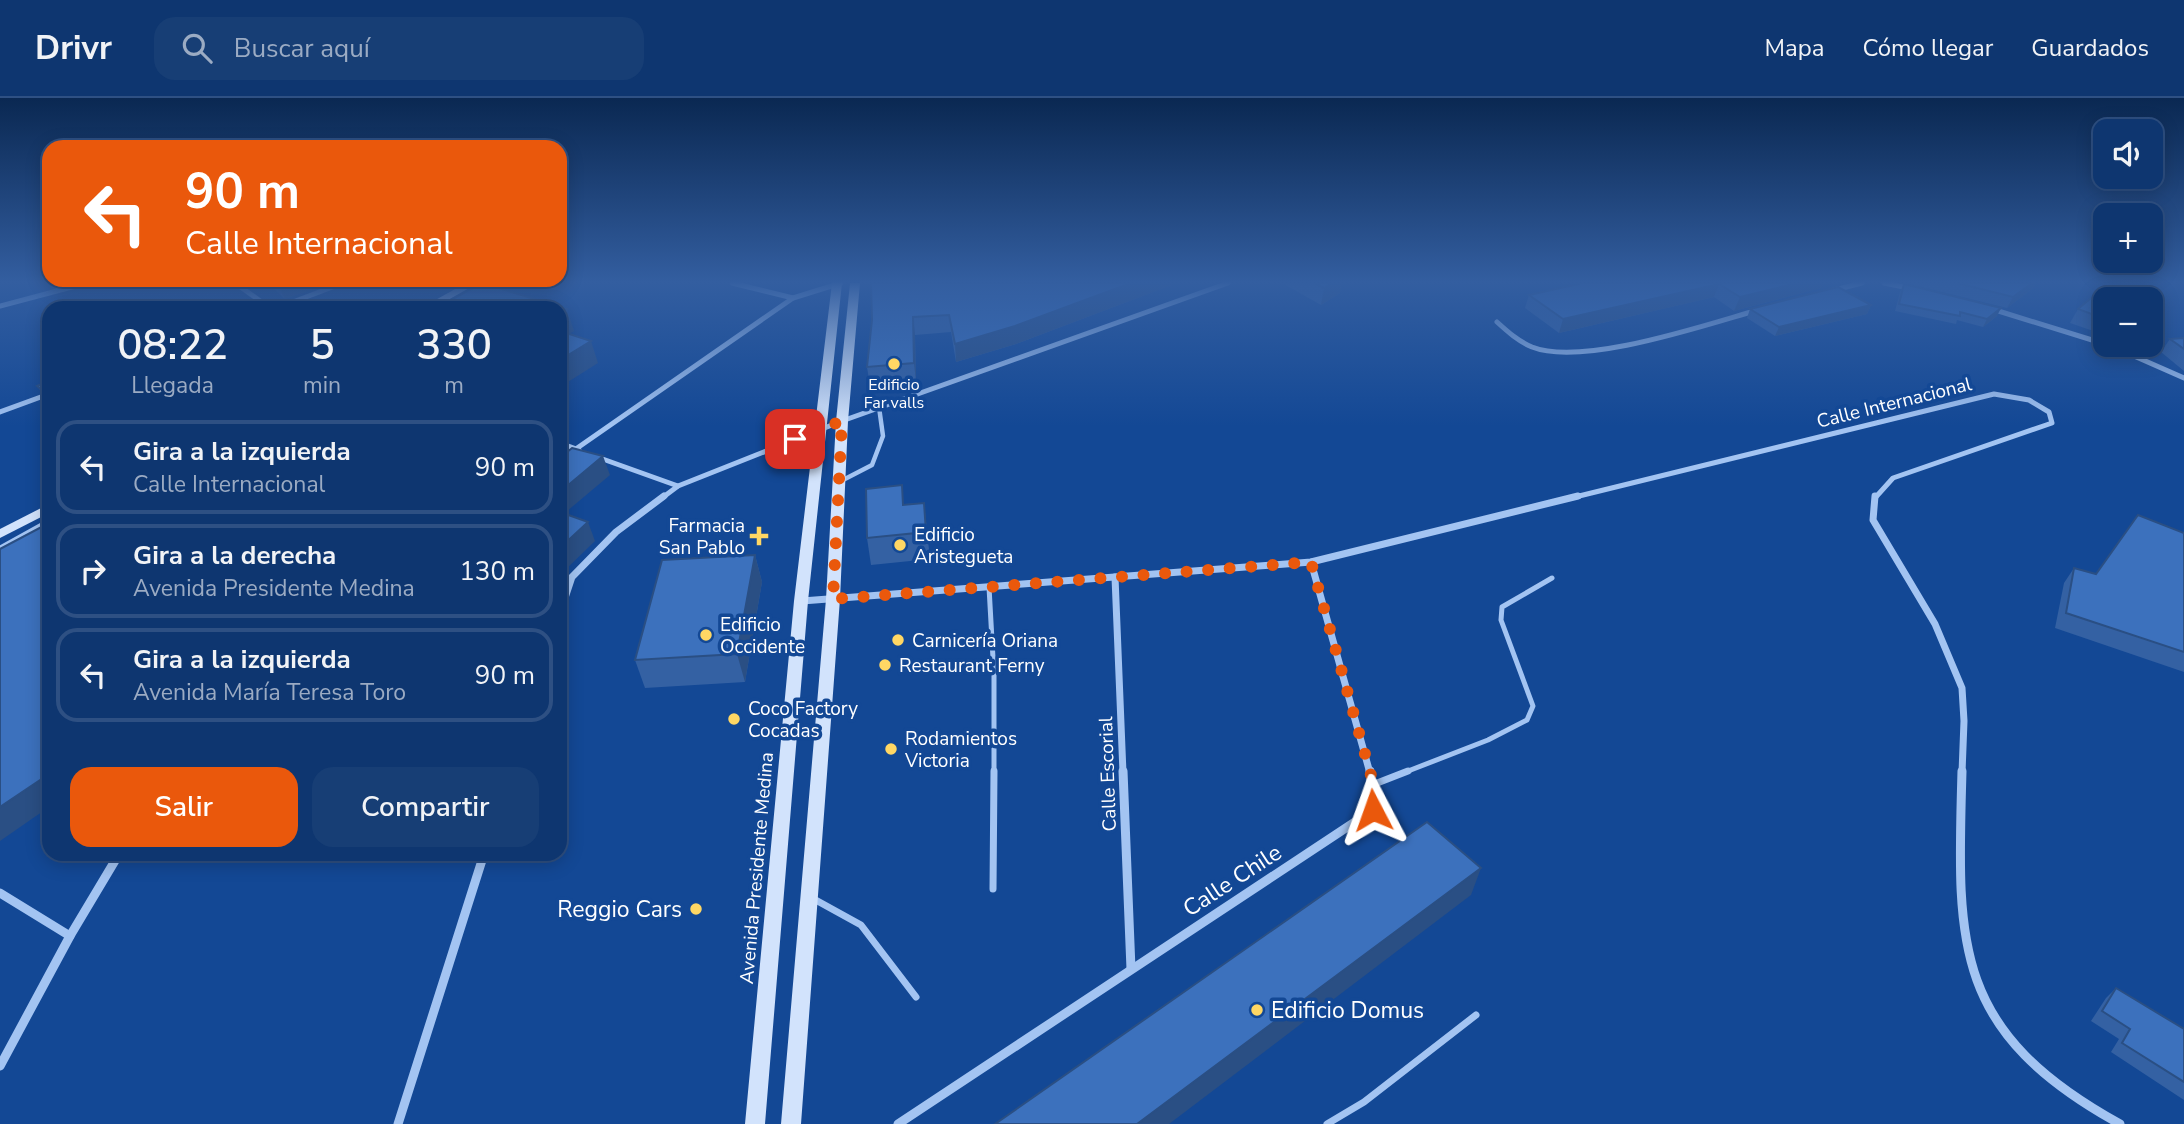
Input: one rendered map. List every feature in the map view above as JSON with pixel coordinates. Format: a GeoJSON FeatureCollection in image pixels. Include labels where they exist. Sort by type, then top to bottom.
{"type":"FeatureCollection","features":[{"type":"Feature","properties":{"kind":"street"},"geometry":{"type":"LineString","coordinates":[[567,455],[746,331]]}},
{"type":"Feature","properties":{"kind":"street","name":"Avenida Presidente Medina"},"geometry":{"type":"LineString","coordinates":[[755,1124],[801,601],[818,430],[831,331]]}},
{"type":"Feature","properties":{"kind":"street"},"geometry":{"type":"LineString","coordinates":[[791,1124],[833,599],[842,421],[851,331]]}},
{"type":"Feature","properties":{"kind":"street"},"geometry":{"type":"LineString","coordinates":[[567,592],[572,577],[615,532],[678,486],[879,407],[1093,331]]}},
{"type":"Feature","properties":{"kind":"street"},"geometry":{"type":"LineString","coordinates":[[1504,331],[1538,349],[1584,355],[1678,331]]}},
{"type":"Feature","properties":{"kind":"street"},"geometry":{"type":"LineString","coordinates":[[2064,331],[2093,340]]}},
{"type":"Feature","properties":{"kind":"street"},"geometry":{"type":"LineString","coordinates":[[2136,357],[2184,378]]}},
{"type":"Feature","properties":{"kind":"street","name":"Calle Internacional"},"geometry":{"type":"LineString","coordinates":[[801,601],[1311,562],[1994,394],[2017,396],[2041,406],[2053,418],[2052,423],[1893,478],[1880,488],[1872,500],[1873,520],[1940,637],[1963,690],[1963,932],[1979,991],[2013,1046],[2047,1079],[2089,1108],[2120,1124]]}},
{"type":"Feature","properties":{"kind":"street"},"geometry":{"type":"LineString","coordinates":[[0,412],[42,397]]}},
{"type":"Feature","properties":{"kind":"street"},"geometry":{"type":"LineString","coordinates":[[567,445],[678,486]]}},
{"type":"Feature","properties":{"kind":"street"},"geometry":{"type":"LineString","coordinates":[[0,534],[42,512]]}},
{"type":"Feature","properties":{"kind":"street"},"geometry":{"type":"LineString","coordinates":[[0,562],[42,540]]}},
{"type":"Feature","properties":{"kind":"street","name":"Calle Chile"},"geometry":{"type":"LineString","coordinates":[[898,1124],[1373,810],[1372,785],[1311,562]]}},
{"type":"Feature","properties":{"kind":"street","name":"Calle Escorial"},"geometry":{"type":"LineString","coordinates":[[1115,577],[1131,969]]}},
{"type":"Feature","properties":{"kind":"street"},"geometry":{"type":"LineString","coordinates":[[0,1066],[70,936],[115,861]]}},
{"type":"Feature","properties":{"kind":"street"},"geometry":{"type":"LineString","coordinates":[[398,1124],[482,861]]}},
{"type":"Feature","properties":{"kind":"street"},"geometry":{"type":"LineString","coordinates":[[0,893],[70,936]]}},
{"type":"Feature","properties":{"kind":"lane"},"geometry":{"type":"LineString","coordinates":[[839,482],[872,464],[883,436],[879,407]]}},
{"type":"Feature","properties":{"kind":"lane"},"geometry":{"type":"LineString","coordinates":[[0,548],[42,525]]}},
{"type":"Feature","properties":{"kind":"lane"},"geometry":{"type":"LineString","coordinates":[[1372,785],[1488,740],[1527,720],[1533,706],[1501,620],[1502,607],[1552,578]]}},
{"type":"Feature","properties":{"kind":"lane"},"geometry":{"type":"LineString","coordinates":[[989,587],[994,676],[993,888]]}},
{"type":"Feature","properties":{"kind":"lane"},"geometry":{"type":"LineString","coordinates":[[809,896],[861,925],[916,997]]}},
{"type":"Feature","properties":{"kind":"lane"},"geometry":{"type":"LineString","coordinates":[[1327,1124],[1364,1102],[1476,1015]]}},
{"type":"Feature","properties":{"kind":"building"},"geometry":{"type":"Polygon","coordinates":[[[871,331],[913,331],[914,363],[867,367],[871,331]]]}},
{"type":"Feature","properties":{"kind":"building"},"geometry":{"type":"Polygon","coordinates":[[[952,331],[999,331],[955,344],[952,331]]]}},
{"type":"Feature","properties":{"kind":"building"},"geometry":{"type":"Polygon","coordinates":[[[567,333],[591,341],[567,356],[567,333]]]}},
{"type":"Feature","properties":{"kind":"building"},"geometry":{"type":"Polygon","coordinates":[[[2184,338],[2184,349],[2170,339],[2184,338]]]}},
{"type":"Feature","properties":{"kind":"building"},"geometry":{"type":"Polygon","coordinates":[[[572,448],[603,456],[567,486],[567,452],[572,448]]]}},
{"type":"Feature","properties":{"kind":"building"},"geometry":{"type":"Polygon","coordinates":[[[902,485],[903,505],[924,503],[926,532],[867,538],[866,489],[902,485]]]}},
{"type":"Feature","properties":{"kind":"building"},"geometry":{"type":"Polygon","coordinates":[[[567,514],[588,522],[567,542],[567,514]]]}},
{"type":"Feature","properties":{"kind":"building"},"geometry":{"type":"Polygon","coordinates":[[[2138,515],[2184,533],[2184,652],[2066,613],[2074,568],[2096,574],[2138,515]]]}},
{"type":"Feature","properties":{"kind":"building"},"geometry":{"type":"Polygon","coordinates":[[[42,527],[42,779],[0,807],[0,549],[42,527]]]}},
{"type":"Feature","properties":{"kind":"building","name":"Edificio Occidente"},"geometry":{"type":"Polygon","coordinates":[[[755,555],[737,654],[635,660],[662,560],[755,555]]]}},
{"type":"Feature","properties":{"kind":"building","name":"Edificio Domus"},"geometry":{"type":"Polygon","coordinates":[[[1427,822],[1481,868],[1137,1124],[995,1124],[1427,822]]]}},
{"type":"Feature","properties":{"kind":"building"},"geometry":{"type":"Polygon","coordinates":[[[2116,988],[2184,1029],[2184,1082],[2122,1043],[2130,1029],[2102,1011],[2116,988]]]}},
{"type":"Feature","properties":{"kind":"place","name":"Edificio Far valls"},"geometry":{"type":"Point","coordinates":[894,364]}},
{"type":"Feature","properties":{"kind":"place","name":"Farmacia San Pablo"},"geometry":{"type":"Point","coordinates":[759,536]}},
{"type":"Feature","properties":{"kind":"place","name":"Edificio Aristegueta"},"geometry":{"type":"Point","coordinates":[900,545]}},
{"type":"Feature","properties":{"kind":"place","name":"Edificio Occidente"},"geometry":{"type":"Point","coordinates":[706,635]}},
{"type":"Feature","properties":{"kind":"place","name":"Carnicería Oriana"},"geometry":{"type":"Point","coordinates":[898,640]}},
{"type":"Feature","properties":{"kind":"place","name":"Restaurant Ferny"},"geometry":{"type":"Point","coordinates":[885,665]}},
{"type":"Feature","properties":{"kind":"place","name":"Coco Factory Cocadas"},"geometry":{"type":"Point","coordinates":[734,719]}},
{"type":"Feature","properties":{"kind":"place","name":"Rodamientos Victoria"},"geometry":{"type":"Point","coordinates":[891,749]}},
{"type":"Feature","properties":{"kind":"place","name":"Reggio Cars"},"geometry":{"type":"Point","coordinates":[696,909]}},
{"type":"Feature","properties":{"kind":"place","name":"Edificio Domus"},"geometry":{"type":"Point","coordinates":[1257,1010]}},
{"type":"Feature","properties":{"kind":"route"},"geometry":{"type":"LineString","coordinates":[[795,439],[842,421],[833,599],[1311,562],[1372,779],[1373,810]]}}]}
